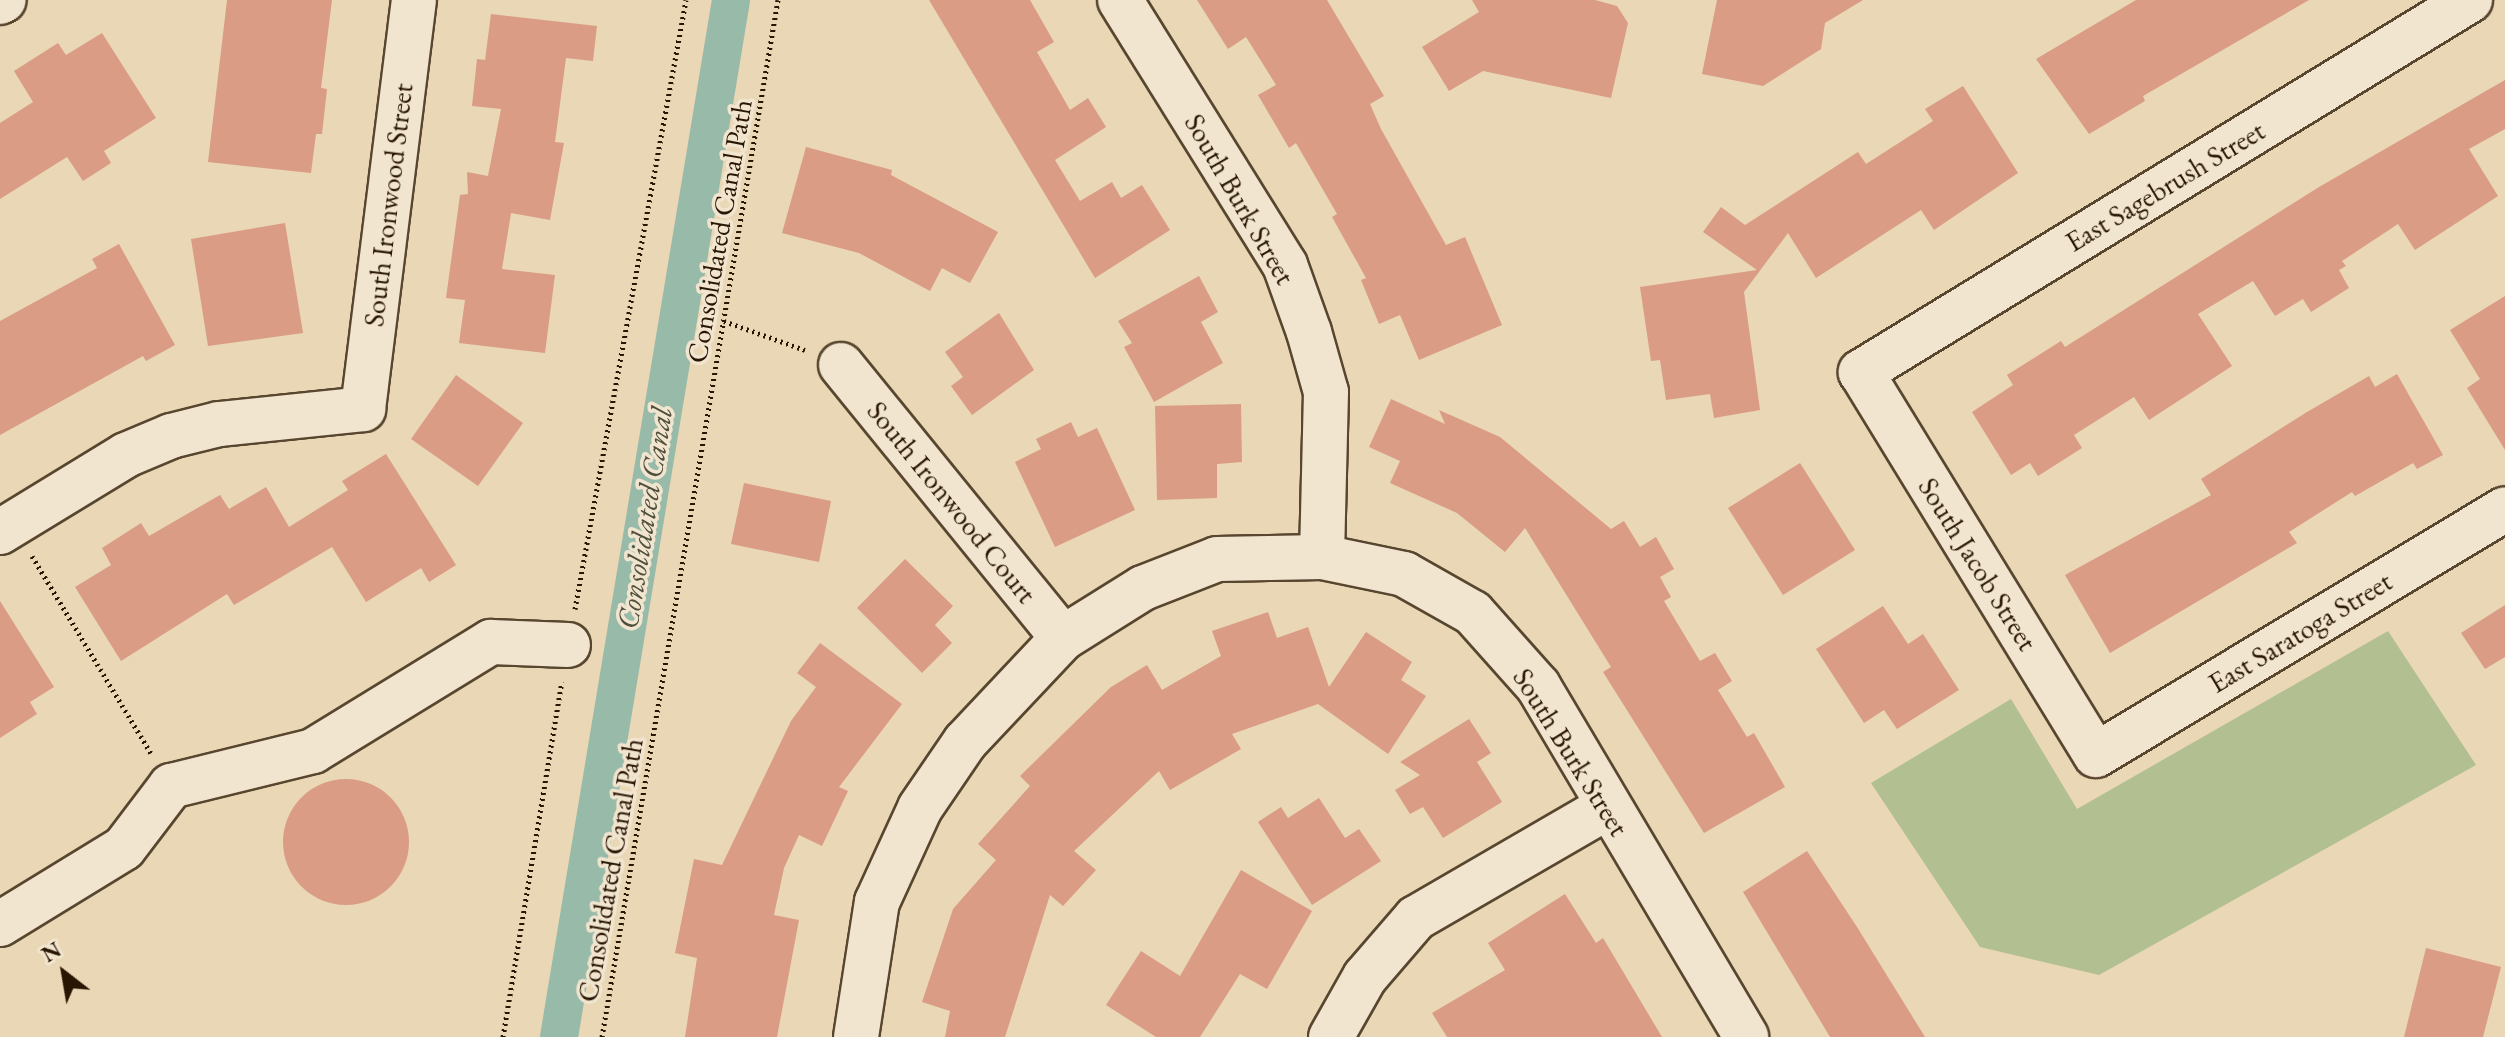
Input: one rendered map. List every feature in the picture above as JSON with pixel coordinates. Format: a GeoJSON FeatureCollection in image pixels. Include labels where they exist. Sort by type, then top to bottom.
{"type":"FeatureCollection","features":[{"type":"Feature","properties":{"kind":"street","name":"South Ironwood Street"},"geometry":{"type":"LineString","coordinates":[[6,528],[126,455],[171,436],[219,424],[363,409],[414,0]]}},
{"type":"Feature","properties":{"kind":"street","name":"South Burk Street"},"geometry":{"type":"LineString","coordinates":[[1120,0],[1285,265],[1326,392],[1322,557]]}},
{"type":"Feature","properties":{"kind":"street","name":"East Sagebrush Street"},"geometry":{"type":"LineString","coordinates":[[1861,372],[2470,0]]}},
{"type":"Feature","properties":{"kind":"street","name":"South Ironwood Court"},"geometry":{"type":"LineString","coordinates":[[841,365],[1063,638]]}},
{"type":"Feature","properties":{"kind":"street","name":"South Jacob Street"},"geometry":{"type":"LineString","coordinates":[[1861,372],[2096,755]]}},
{"type":"Feature","properties":{"kind":"street","name":"East Saratoga Street"},"geometry":{"type":"LineString","coordinates":[[2096,755],[2505,509]]}},
{"type":"Feature","properties":{"kind":"street","name":"South Burk Street"},"geometry":{"type":"LineString","coordinates":[[1063,638],[1143,588],[1217,559],[1322,557],[1404,574],[1473,613],[1538,686],[1606,808],[1746,1037]]}},
{"type":"Feature","properties":{"kind":"street"},"geometry":{"type":"LineString","coordinates":[[856,1037],[877,902],[920,808],[965,742],[1063,638]]}},
{"type":"Feature","properties":{"kind":"street"},"geometry":{"type":"LineString","coordinates":[[0,924],[124,848],[171,786],[313,751],[491,642],[568,645]]}},
{"type":"Feature","properties":{"kind":"street"},"geometry":{"type":"LineString","coordinates":[[1331,1037],[1365,977],[1416,918],[1606,808]]}},
{"type":"Feature","properties":{"kind":"path"},"geometry":{"type":"LineString","coordinates":[[503,1037],[568,645],[686,0]]}},
{"type":"Feature","properties":{"kind":"path","name":"Consolidated Canal Path"},"geometry":{"type":"LineString","coordinates":[[602,1037],[778,0]]}},
{"type":"Feature","properties":{"kind":"path"},"geometry":{"type":"LineString","coordinates":[[724,321],[841,365]]}},
{"type":"Feature","properties":{"kind":"path"},"geometry":{"type":"LineString","coordinates":[[6,528],[171,786]]}},
{"type":"Feature","properties":{"kind":"green space"},"geometry":{"type":"Polygon","coordinates":[[[2388,631],[2476,765],[2099,975],[1980,947],[1871,783],[2011,699],[2077,809],[2388,631]]]}},
{"type":"Feature","properties":{"kind":"building"},"geometry":{"type":"Polygon","coordinates":[[[227,0],[332,0],[321,88],[327,89],[322,134],[316,134],[311,173],[208,162],[227,0]]]}},
{"type":"Feature","properties":{"kind":"building"},"geometry":{"type":"Polygon","coordinates":[[[929,0],[1030,0],[1054,42],[1037,52],[1070,110],[1088,98],[1106,127],[1055,160],[1080,201],[1112,182],[1121,198],[1142,185],[1170,230],[1095,278],[929,0]]]}},
{"type":"Feature","properties":{"kind":"building"},"geometry":{"type":"Polygon","coordinates":[[[1197,0],[1327,0],[1384,96],[1370,104],[1381,129],[1446,245],[1465,237],[1502,325],[1419,360],[1400,315],[1379,324],[1361,280],[1366,278],[1332,217],[1337,214],[1296,143],[1289,148],[1258,95],[1276,85],[1246,37],[1228,49],[1197,0]]]}},
{"type":"Feature","properties":{"kind":"building"},"geometry":{"type":"Polygon","coordinates":[[[1472,0],[1595,0],[1617,6],[1628,23],[1611,98],[1483,71],[1449,91],[1422,47],[1479,12],[1472,0]]]}},
{"type":"Feature","properties":{"kind":"building"},"geometry":{"type":"Polygon","coordinates":[[[1717,0],[1863,0],[1825,23],[1821,49],[1763,86],[1702,74],[1717,0]]]}},
{"type":"Feature","properties":{"kind":"building"},"geometry":{"type":"Polygon","coordinates":[[[2136,0],[2309,0],[2143,96],[2145,101],[2089,134],[2036,59],[2136,0]]]}},
{"type":"Feature","properties":{"kind":"building"},"geometry":{"type":"Polygon","coordinates":[[[491,14],[597,26],[593,61],[566,58],[555,142],[564,143],[550,220],[511,213],[502,269],[555,275],[545,353],[459,343],[465,300],[446,298],[460,195],[468,194],[467,172],[488,176],[501,109],[472,106],[477,59],[485,60],[491,14]]]}},
{"type":"Feature","properties":{"kind":"building"},"geometry":{"type":"Polygon","coordinates":[[[102,33],[156,118],[104,151],[111,163],[83,181],[67,157],[0,199],[0,123],[33,102],[14,71],[58,43],[66,55],[102,33]]]}},
{"type":"Feature","properties":{"kind":"building"},"geometry":{"type":"Polygon","coordinates":[[[2505,80],[2505,129],[2469,149],[2498,196],[2415,250],[2398,224],[2342,261],[2346,266],[2339,270],[2349,288],[2311,312],[2303,299],[2275,316],[2253,281],[2198,314],[2232,366],[2149,420],[2134,397],[2074,435],[2082,448],[2038,476],[2030,463],[2011,475],[1972,412],[2013,385],[2007,375],[2061,341],[2065,347],[2319,187],[2505,80]]]}},
{"type":"Feature","properties":{"kind":"building"},"geometry":{"type":"Polygon","coordinates":[[[1963,86],[2018,173],[1934,230],[1921,210],[1816,278],[1788,233],[1744,292],[1760,410],[1714,418],[1710,394],[1666,400],[1660,360],[1651,361],[1640,287],[1757,270],[1703,232],[1721,207],[1745,225],[1858,152],[1866,164],[1933,121],[1925,109],[1963,86]]]}},
{"type":"Feature","properties":{"kind":"building"},"geometry":{"type":"Polygon","coordinates":[[[806,147],[892,170],[891,175],[998,232],[970,283],[942,268],[930,291],[859,253],[782,233],[806,147]]]}},
{"type":"Feature","properties":{"kind":"building"},"geometry":{"type":"Polygon","coordinates":[[[285,223],[303,333],[208,346],[191,239],[285,223]]]}},
{"type":"Feature","properties":{"kind":"building"},"geometry":{"type":"Polygon","coordinates":[[[119,244],[175,345],[146,361],[143,356],[0,435],[0,321],[97,268],[92,259],[119,244]]]}},
{"type":"Feature","properties":{"kind":"building"},"geometry":{"type":"Polygon","coordinates":[[[1199,276],[1218,312],[1201,322],[1223,363],[1154,402],[1124,347],[1132,343],[1118,321],[1199,276]]]}},
{"type":"Feature","properties":{"kind":"building"},"geometry":{"type":"Polygon","coordinates":[[[2505,296],[2505,450],[2467,388],[2480,379],[2450,330],[2505,296]]]}},
{"type":"Feature","properties":{"kind":"building"},"geometry":{"type":"Polygon","coordinates":[[[999,313],[1034,370],[972,415],[951,386],[963,377],[945,352],[999,313]]]}},
{"type":"Feature","properties":{"kind":"building"},"geometry":{"type":"Polygon","coordinates":[[[2397,374],[2443,455],[2417,469],[2413,463],[2355,496],[2352,492],[2289,532],[2297,543],[2110,653],[2065,575],[2211,495],[2201,479],[2307,412],[2369,376],[2375,387],[2397,374]]]}},
{"type":"Feature","properties":{"kind":"building"},"geometry":{"type":"Polygon","coordinates":[[[456,375],[523,423],[478,486],[411,439],[456,375]]]}},
{"type":"Feature","properties":{"kind":"building"},"geometry":{"type":"Polygon","coordinates":[[[1391,399],[1445,424],[1439,410],[1500,437],[1611,529],[1624,521],[1640,547],[1656,537],[1674,569],[1660,577],[1671,597],[1664,601],[1700,661],[1715,653],[1732,681],[1718,690],[1747,737],[1754,733],[1785,787],[1704,833],[1603,672],[1611,667],[1525,528],[1505,552],[1457,513],[1390,483],[1400,461],[1369,447],[1391,399]]]}},
{"type":"Feature","properties":{"kind":"building"},"geometry":{"type":"Polygon","coordinates":[[[1241,404],[1242,462],[1217,464],[1217,498],[1157,500],[1155,406],[1241,404]]]}},
{"type":"Feature","properties":{"kind":"building"},"geometry":{"type":"Polygon","coordinates":[[[1071,422],[1078,437],[1097,428],[1135,510],[1055,547],[1015,462],[1041,449],[1036,439],[1071,422]]]}},
{"type":"Feature","properties":{"kind":"building"},"geometry":{"type":"Polygon","coordinates":[[[386,454],[456,565],[429,582],[421,568],[366,602],[332,547],[234,605],[227,594],[121,661],[75,587],[111,565],[102,548],[141,523],[149,536],[220,495],[229,509],[266,487],[289,527],[348,490],[342,481],[386,454]]]}},
{"type":"Feature","properties":{"kind":"building"},"geometry":{"type":"Polygon","coordinates":[[[1800,463],[1855,550],[1783,595],[1728,508],[1800,463]]]}},
{"type":"Feature","properties":{"kind":"building"},"geometry":{"type":"Polygon","coordinates":[[[744,483],[831,501],[819,562],[731,544],[744,483]]]}},
{"type":"Feature","properties":{"kind":"building"},"geometry":{"type":"Polygon","coordinates":[[[905,559],[953,606],[935,625],[952,643],[922,673],[857,608],[905,559]]]}},
{"type":"Feature","properties":{"kind":"building"},"geometry":{"type":"Polygon","coordinates":[[[0,601],[54,687],[30,702],[37,714],[0,738],[0,601]]]}},
{"type":"Feature","properties":{"kind":"building"},"geometry":{"type":"Polygon","coordinates":[[[2505,605],[2505,657],[2485,669],[2461,633],[2505,605]]]}},
{"type":"Feature","properties":{"kind":"building"},"geometry":{"type":"Polygon","coordinates":[[[1883,606],[1908,644],[1923,634],[1959,690],[1897,729],[1884,710],[1864,723],[1816,649],[1883,606]]]}},
{"type":"Feature","properties":{"kind":"building"},"geometry":{"type":"Polygon","coordinates":[[[1268,612],[1277,638],[1308,627],[1329,687],[1366,632],[1412,662],[1401,680],[1426,696],[1388,754],[1318,704],[1232,734],[1241,749],[1170,790],[1159,771],[1074,851],[1096,870],[1063,906],[1050,895],[1005,1037],[945,1037],[950,1011],[922,1002],[953,909],[996,860],[978,844],[1030,786],[1020,776],[1111,687],[1147,665],[1162,690],[1221,656],[1212,631],[1268,612]]]}},
{"type":"Feature","properties":{"kind":"building"},"geometry":{"type":"Polygon","coordinates":[[[820,643],[902,704],[839,787],[848,791],[822,846],[799,835],[784,868],[774,915],[799,920],[777,1037],[685,1037],[697,958],[675,953],[694,859],[722,865],[791,721],[816,687],[797,673],[820,643]]]}},
{"type":"Feature","properties":{"kind":"building"},"geometry":{"type":"Polygon","coordinates":[[[1469,719],[1491,753],[1477,762],[1502,802],[1443,838],[1423,807],[1410,814],[1395,790],[1420,775],[1400,762],[1469,719]]]}},
{"type":"Feature","properties":{"kind":"building"},"geometry":{"type":"Polygon","coordinates":[[[346,779],[370,784],[391,797],[404,818],[409,842],[404,866],[391,887],[370,900],[346,905],[322,900],[301,887],[288,866],[283,842],[288,818],[301,797],[322,784],[346,779]]]}},
{"type":"Feature","properties":{"kind":"building"},"geometry":{"type":"Polygon","coordinates":[[[1319,798],[1345,838],[1359,829],[1381,861],[1312,905],[1258,822],[1281,807],[1288,818],[1319,798]]]}},
{"type":"Feature","properties":{"kind":"building"},"geometry":{"type":"Polygon","coordinates":[[[1807,851],[1925,1037],[1830,1037],[1743,892],[1807,851]]]}},
{"type":"Feature","properties":{"kind":"building"},"geometry":{"type":"Polygon","coordinates":[[[1241,870],[1312,911],[1267,989],[1240,974],[1200,1037],[1156,1037],[1106,1005],[1141,951],[1180,976],[1241,870]]]}},
{"type":"Feature","properties":{"kind":"building"},"geometry":{"type":"Polygon","coordinates":[[[1565,894],[1596,943],[1603,938],[1662,1037],[1447,1037],[1432,1013],[1505,970],[1488,943],[1565,894]]]}},
{"type":"Feature","properties":{"kind":"building"},"geometry":{"type":"Polygon","coordinates":[[[2426,948],[2501,967],[2483,1037],[2404,1037],[2426,948]]]}},
{"type":"Feature","properties":{"kind":"waterway","name":"Consolidated Canal"},"geometry":{"type":"LineString","coordinates":[[559,1037],[731,0]]}}]}
